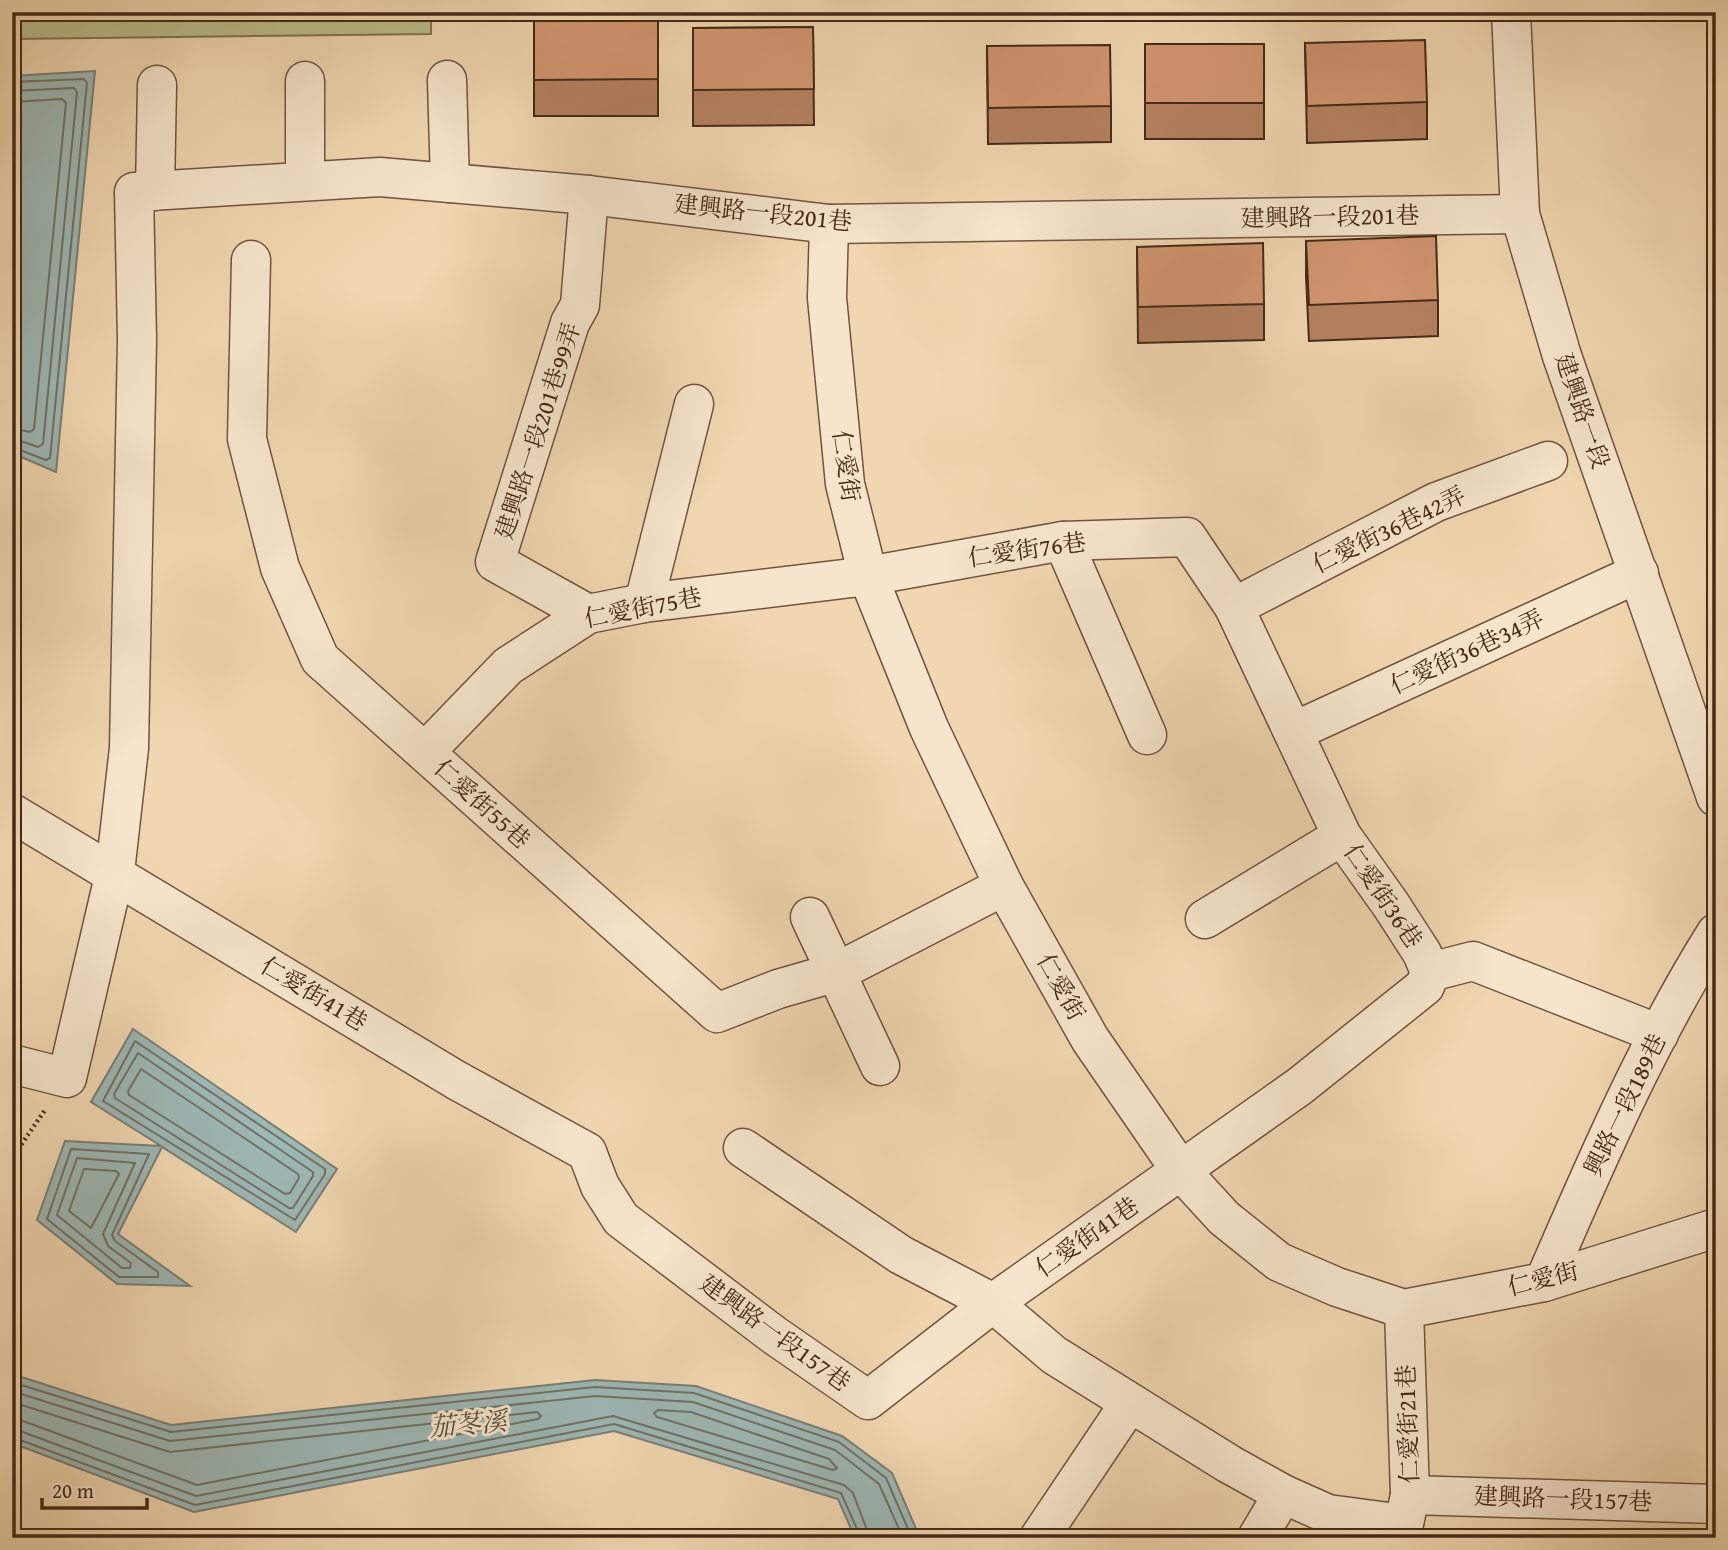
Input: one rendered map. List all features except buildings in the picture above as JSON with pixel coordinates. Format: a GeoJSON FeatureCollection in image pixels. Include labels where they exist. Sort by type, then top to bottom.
{"type":"FeatureCollection","features":[{"type":"Feature","properties":{"kind":"street","name":"建興路一段"},"geometry":{"type":"LineString","coordinates":[[1511,12],[1520,214],[1562,356],[1716,797]]}},
{"type":"Feature","properties":{"kind":"street"},"geometry":{"type":"LineString","coordinates":[[447,80],[450,183]]}},
{"type":"Feature","properties":{"kind":"street"},"geometry":{"type":"LineString","coordinates":[[305,81],[305,181]]}},
{"type":"Feature","properties":{"kind":"street"},"geometry":{"type":"LineString","coordinates":[[12,1064],[67,1077],[115,872],[130,748],[136,340],[145,191],[157,85]]}},
{"type":"Feature","properties":{"kind":"street","name":"建興路一段201巷"},"geometry":{"type":"LineString","coordinates":[[145,191],[380,177],[589,195],[829,224],[1520,214]]}},
{"type":"Feature","properties":{"kind":"street","name":"建興路一段201巷99弄"},"geometry":{"type":"LineString","coordinates":[[587,614],[495,562],[570,323],[580,305],[589,195]]}},
{"type":"Feature","properties":{"kind":"street","name":"仁愛街"},"geometry":{"type":"LineString","coordinates":[[829,224],[827,298],[845,484],[868,576],[929,728],[1004,886],[1090,1039],[1181,1171],[1224,1218],[1279,1262],[1337,1287],[1404,1309],[1544,1282],[1716,1228]]}},
{"type":"Feature","properties":{"kind":"street","name":"仁愛街55巷"},"geometry":{"type":"LineString","coordinates":[[251,260],[247,439],[280,568],[320,659],[717,1013],[778,989],[837,971],[1004,886]]}},
{"type":"Feature","properties":{"kind":"street"},"geometry":{"type":"LineString","coordinates":[[644,603],[694,404]]}},
{"type":"Feature","properties":{"kind":"street","name":"仁愛街36巷42弄"},"geometry":{"type":"LineString","coordinates":[[1234,607],[1436,502],[1548,461]]}},
{"type":"Feature","properties":{"kind":"street","name":"仁愛街76巷"},"geometry":{"type":"LineString","coordinates":[[868,576],[1063,541],[1187,537]]}},
{"type":"Feature","properties":{"kind":"street","name":"仁愛街36巷"},"geometry":{"type":"LineString","coordinates":[[1181,1171],[1300,1086],[1424,986],[1430,972],[1410,933],[1342,836],[1234,607],[1187,537]]}},
{"type":"Feature","properties":{"kind":"street"},"geometry":{"type":"LineString","coordinates":[[1063,541],[1147,735]]}},
{"type":"Feature","properties":{"kind":"street","name":"仁愛街36巷34弄"},"geometry":{"type":"LineString","coordinates":[[1294,731],[1639,573]]}},
{"type":"Feature","properties":{"kind":"street","name":"仁愛街75巷"},"geometry":{"type":"LineString","coordinates":[[425,752],[508,666],[587,614],[644,603],[868,576]]}},
{"type":"Feature","properties":{"kind":"street","name":"仁愛街41巷"},"geometry":{"type":"LineString","coordinates":[[12,813],[115,872],[456,1080],[587,1152],[600,1185]]}},
{"type":"Feature","properties":{"kind":"street"},"geometry":{"type":"LineString","coordinates":[[1205,919],[1342,836]]}},
{"type":"Feature","properties":{"kind":"street"},"geometry":{"type":"LineString","coordinates":[[810,917],[880,1066]]}},
{"type":"Feature","properties":{"kind":"street","name":"興路一段189巷"},"geometry":{"type":"LineString","coordinates":[[1544,1282],[1590,1177],[1659,1034],[1716,933]]}},
{"type":"Feature","properties":{"kind":"street"},"geometry":{"type":"LineString","coordinates":[[1430,972],[1472,961],[1659,1034]]}},
{"type":"Feature","properties":{"kind":"street","name":"建興路一段157巷"},"geometry":{"type":"LineString","coordinates":[[743,1148],[901,1255],[993,1303],[1054,1355],[1129,1404],[1283,1494],[1328,1514],[1406,1519],[1716,1504]]}},
{"type":"Feature","properties":{"kind":"street","name":"仁愛街41巷"},"geometry":{"type":"LineString","coordinates":[[993,1303],[1181,1171]]}},
{"type":"Feature","properties":{"kind":"street","name":"建興路一段157巷"},"geometry":{"type":"LineString","coordinates":[[600,1185],[621,1219],[774,1335],[868,1399],[993,1303]]}},
{"type":"Feature","properties":{"kind":"street","name":"仁愛街21巷"},"geometry":{"type":"LineString","coordinates":[[1404,1309],[1406,1519]]}},
{"type":"Feature","properties":{"kind":"street"},"geometry":{"type":"LineString","coordinates":[[1047,1535],[1129,1404]]}},
{"type":"Feature","properties":{"kind":"street"},"geometry":{"type":"LineString","coordinates":[[1256,1538],[1283,1494]]}},
{"type":"Feature","properties":{"kind":"path"},"geometry":{"type":"LineString","coordinates":[[296,12],[328,15],[339,12]]}},
{"type":"Feature","properties":{"kind":"path"},"geometry":{"type":"LineString","coordinates":[[12,1158],[67,1077]]}},
{"type":"Feature","properties":{"kind":"green space"},"geometry":{"type":"Polygon","coordinates":[[[12,12],[431,12],[431,34],[12,39],[12,12]]]}},
{"type":"Feature","properties":{"kind":"water"},"geometry":{"type":"Polygon","coordinates":[[[95,71],[56,472],[12,453],[12,76],[95,71]]]}},
{"type":"Feature","properties":{"kind":"water"},"geometry":{"type":"Polygon","coordinates":[[[133,1029],[337,1169],[296,1232],[162,1147],[118,1234],[190,1286],[117,1284],[37,1220],[65,1141],[161,1146],[91,1102],[133,1029]]]}},
{"type":"Feature","properties":{"kind":"water","name":"茄苳溪"},"geometry":{"type":"Polygon","coordinates":[[[12,1374],[171,1425],[595,1380],[696,1386],[842,1436],[892,1473],[920,1538],[855,1538],[838,1499],[614,1431],[194,1512],[12,1443],[12,1374]]]}}]}
